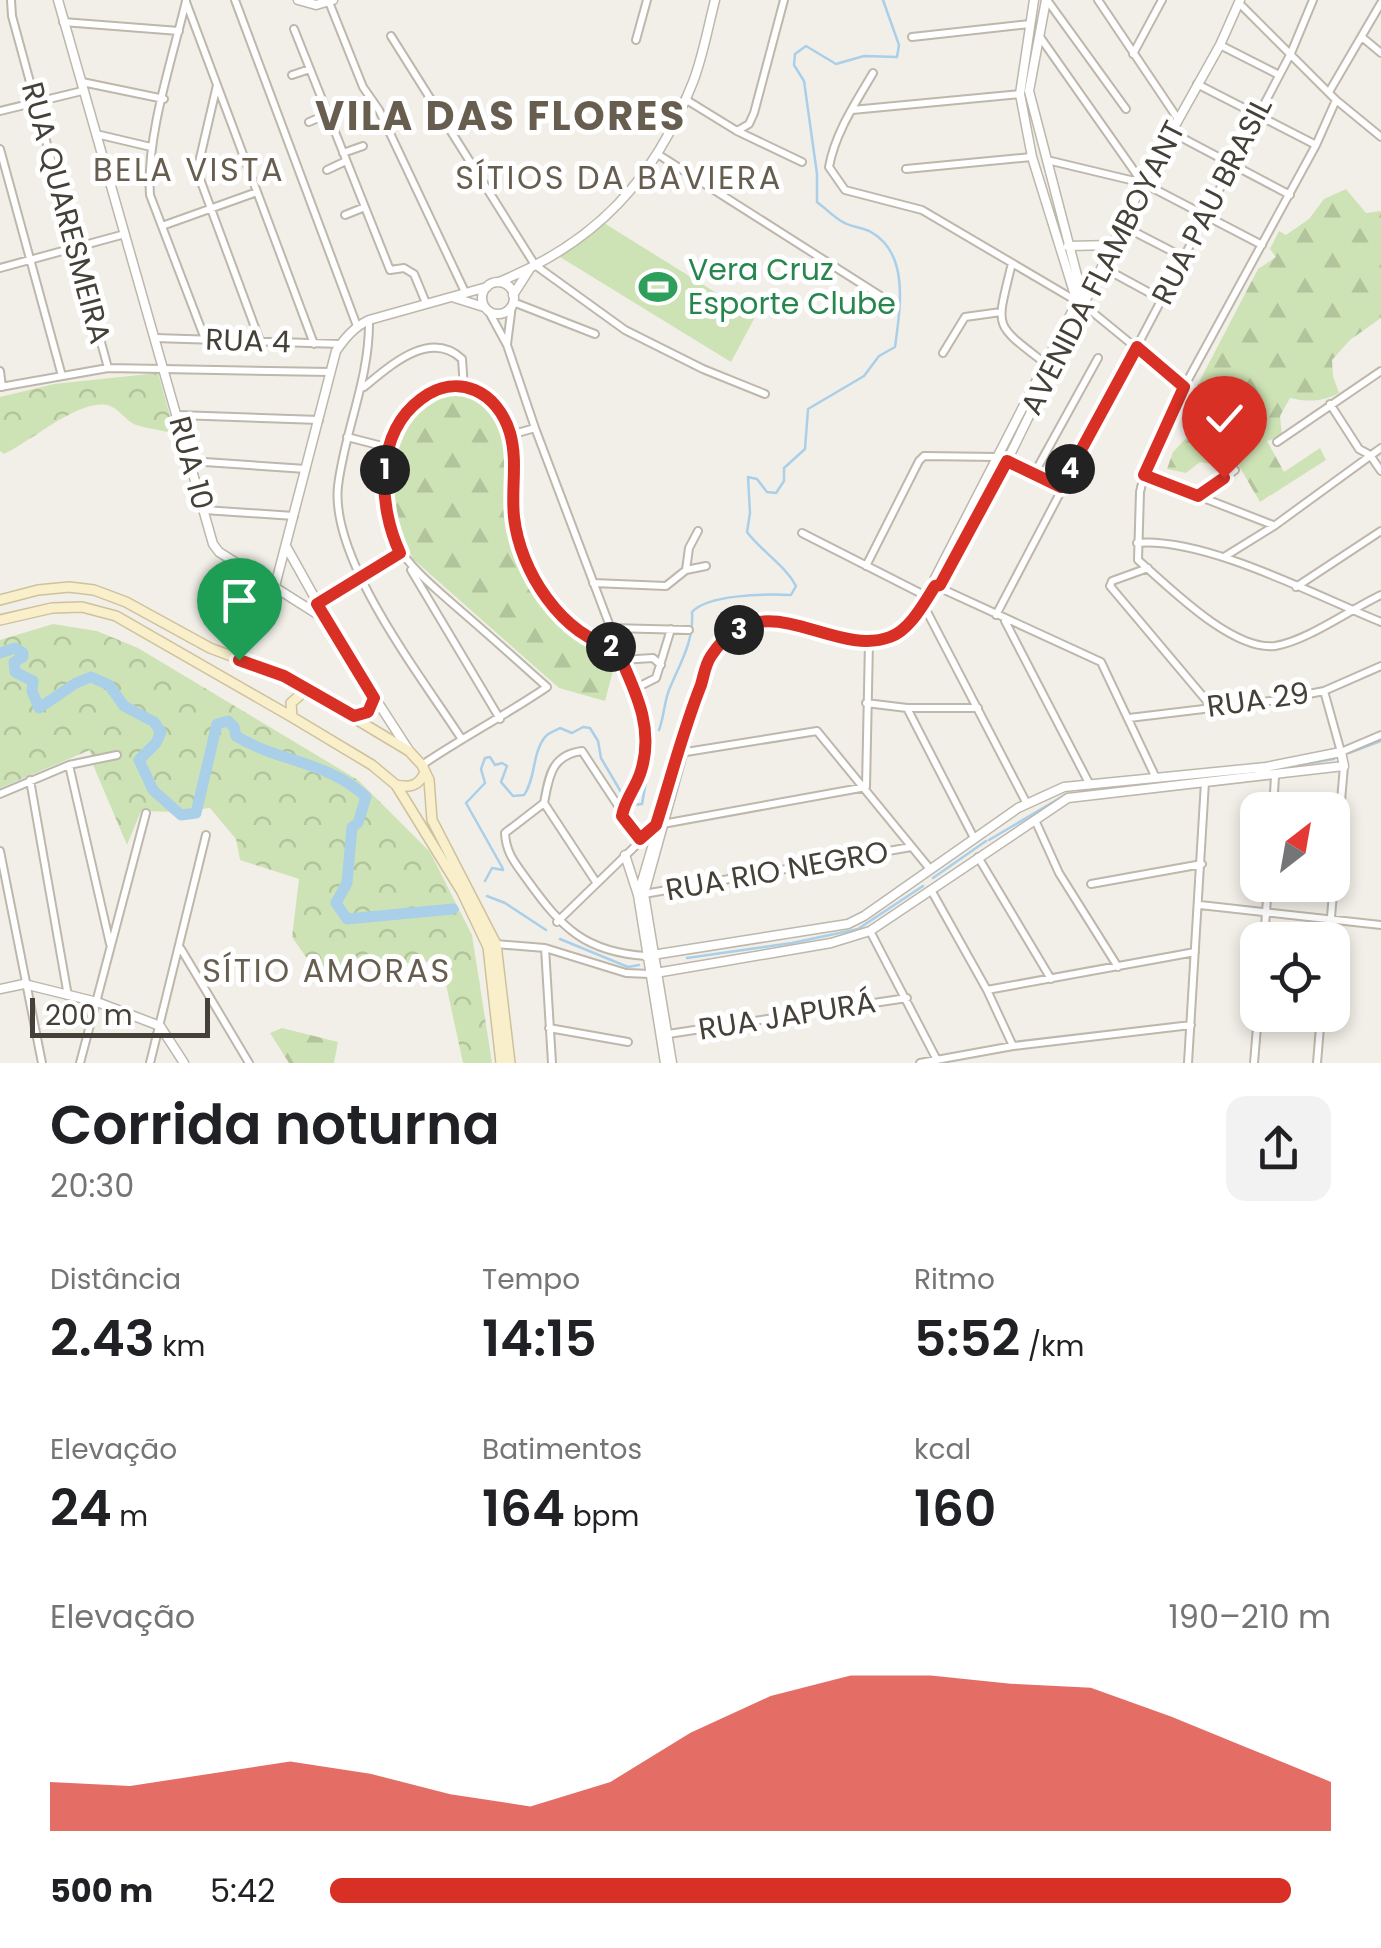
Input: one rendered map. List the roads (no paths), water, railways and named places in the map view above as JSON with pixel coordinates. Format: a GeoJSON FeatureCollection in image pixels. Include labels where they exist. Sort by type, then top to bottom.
{"type":"FeatureCollection","features":[{"type":"Feature","properties":{"kind":"main road"},"geometry":{"type":"LineString","coordinates":[[0,600],[38,590],[94,590],[126,602],[210,648],[284,676],[411,753],[429,780],[432,820],[496,944],[510,1063]]}},
{"type":"Feature","properties":{"kind":"main road"},"geometry":{"type":"LineString","coordinates":[[0,620],[52,608],[82,607],[116,616],[292,717],[372,765],[396,785],[465,889]]}},
{"type":"Feature","properties":{"kind":"main road"},"geometry":{"type":"LineString","coordinates":[[292,717],[291,702],[308,689]]}},
{"type":"Feature","properties":{"kind":"main road"},"geometry":{"type":"LineString","coordinates":[[396,785],[415,785],[423,768]]}},
{"type":"Feature","properties":{"kind":"main road"},"geometry":{"type":"LineString","coordinates":[[480,919],[492,974],[501,1063]]}},
{"type":"Feature","properties":{"kind":"street","name":"RUA QUARESMEIRA"},"geometry":{"type":"LineString","coordinates":[[11,0],[12,16],[108,368]]}},
{"type":"Feature","properties":{"kind":"street","name":"RUA 10"},"geometry":{"type":"LineString","coordinates":[[58,0],[218,552],[325,619]]}},
{"type":"Feature","properties":{"kind":"street"},"geometry":{"type":"LineString","coordinates":[[235,0],[356,326]]}},
{"type":"Feature","properties":{"kind":"street"},"geometry":{"type":"LineString","coordinates":[[298,0],[316,5],[331,1],[363,87],[379,110],[472,302]]}},
{"type":"Feature","properties":{"kind":"street"},"geometry":{"type":"LineString","coordinates":[[636,40],[647,0]]}},
{"type":"Feature","properties":{"kind":"street"},"geometry":{"type":"LineString","coordinates":[[275,586],[330,372],[341,344],[356,326],[368,320],[487,287],[532,268],[623,202],[659,156],[694,81],[716,0]]}},
{"type":"Feature","properties":{"kind":"street"},"geometry":{"type":"LineString","coordinates":[[737,131],[749,124],[754,113],[784,0]]}},
{"type":"Feature","properties":{"kind":"street"},"geometry":{"type":"LineString","coordinates":[[1034,0],[1020,94],[1032,157],[1081,304]]}},
{"type":"Feature","properties":{"kind":"street"},"geometry":{"type":"LineString","coordinates":[[1047,0],[1029,91],[1064,248]]}},
{"type":"Feature","properties":{"kind":"street"},"geometry":{"type":"LineString","coordinates":[[1047,0],[1126,109]]}},
{"type":"Feature","properties":{"kind":"street"},"geometry":{"type":"LineString","coordinates":[[1098,0],[1178,119]]}},
{"type":"Feature","properties":{"kind":"street"},"geometry":{"type":"LineString","coordinates":[[1134,54],[1162,0]]}},
{"type":"Feature","properties":{"kind":"street","name":"RUA PAU BRASIL"},"geometry":{"type":"LineString","coordinates":[[1000,618],[1061,487],[1206,216],[1313,0]]}},
{"type":"Feature","properties":{"kind":"street"},"geometry":{"type":"LineString","coordinates":[[186,1],[152,147],[150,195],[206,339]]}},
{"type":"Feature","properties":{"kind":"street"},"geometry":{"type":"LineString","coordinates":[[186,1],[314,344]]}},
{"type":"Feature","properties":{"kind":"street"},"geometry":{"type":"LineString","coordinates":[[1236,1],[1336,100],[1381,137]]}},
{"type":"Feature","properties":{"kind":"street","name":"AVENIDA FLAMBOYANT"},"geometry":{"type":"LineString","coordinates":[[868,642],[902,630],[935,586],[932,582],[1002,459],[1081,304],[1104,268],[1143,183],[1220,45],[1236,1]]}},
{"type":"Feature","properties":{"kind":"street"},"geometry":{"type":"LineString","coordinates":[[1329,92],[1381,3]]}},
{"type":"Feature","properties":{"kind":"street"},"geometry":{"type":"LineString","coordinates":[[63,22],[179,31]]}},
{"type":"Feature","properties":{"kind":"street"},"geometry":{"type":"LineString","coordinates":[[912,36],[1030,24]]}},
{"type":"Feature","properties":{"kind":"street"},"geometry":{"type":"LineString","coordinates":[[294,29],[390,270],[404,268],[414,274],[426,303]]}},
{"type":"Feature","properties":{"kind":"street"},"geometry":{"type":"LineString","coordinates":[[1038,34],[1143,183]]}},
{"type":"Feature","properties":{"kind":"street"},"geometry":{"type":"LineString","coordinates":[[391,36],[532,268],[625,330],[703,369],[765,394]]}},
{"type":"Feature","properties":{"kind":"street"},"geometry":{"type":"LineString","coordinates":[[1363,38],[1381,53]]}},
{"type":"Feature","properties":{"kind":"street"},"geometry":{"type":"LineString","coordinates":[[1220,45],[1278,74]]}},
{"type":"Feature","properties":{"kind":"street"},"geometry":{"type":"LineString","coordinates":[[292,75],[310,69]]}},
{"type":"Feature","properties":{"kind":"street"},"geometry":{"type":"LineString","coordinates":[[873,73],[831,156],[829,166],[845,190],[922,210],[1081,304],[1217,414]]}},
{"type":"Feature","properties":{"kind":"street"},"geometry":{"type":"LineString","coordinates":[[217,83],[196,171],[260,341]]}},
{"type":"Feature","properties":{"kind":"street"},"geometry":{"type":"LineString","coordinates":[[1197,83],[1316,145]]}},
{"type":"Feature","properties":{"kind":"street"},"geometry":{"type":"LineString","coordinates":[[0,112],[81,86],[164,99]]}},
{"type":"Feature","properties":{"kind":"street"},"geometry":{"type":"LineString","coordinates":[[851,110],[1020,94]]}},
{"type":"Feature","properties":{"kind":"street"},"geometry":{"type":"LineString","coordinates":[[685,99],[737,131],[802,162]]}},
{"type":"Feature","properties":{"kind":"street"},"geometry":{"type":"LineString","coordinates":[[1336,100],[1290,195],[1184,387],[1144,475],[1138,560],[1219,627],[1245,642],[1274,646],[1381,595]]}},
{"type":"Feature","properties":{"kind":"street"},"geometry":{"type":"LineString","coordinates":[[309,122],[328,114]]}},
{"type":"Feature","properties":{"kind":"street"},"geometry":{"type":"LineString","coordinates":[[1172,132],[1290,195]]}},
{"type":"Feature","properties":{"kind":"street"},"geometry":{"type":"LineString","coordinates":[[96,134],[152,147]]}},
{"type":"Feature","properties":{"kind":"street"},"geometry":{"type":"LineString","coordinates":[[326,170],[363,146]]}},
{"type":"Feature","properties":{"kind":"street"},"geometry":{"type":"LineString","coordinates":[[0,149],[62,376]]}},
{"type":"Feature","properties":{"kind":"street"},"geometry":{"type":"LineString","coordinates":[[659,156],[890,302]]}},
{"type":"Feature","properties":{"kind":"street"},"geometry":{"type":"LineString","coordinates":[[906,169],[1032,157]]}},
{"type":"Feature","properties":{"kind":"street"},"geometry":{"type":"LineString","coordinates":[[1047,160],[1143,183],[1262,244]]}},
{"type":"Feature","properties":{"kind":"street"},"geometry":{"type":"LineString","coordinates":[[162,226],[257,192]]}},
{"type":"Feature","properties":{"kind":"street"},"geometry":{"type":"LineString","coordinates":[[345,215],[365,207]]}},
{"type":"Feature","properties":{"kind":"street"},"geometry":{"type":"LineString","coordinates":[[1122,226],[1184,257]]}},
{"type":"Feature","properties":{"kind":"street"},"geometry":{"type":"LineString","coordinates":[[0,268],[126,234]]}},
{"type":"Feature","properties":{"kind":"street"},"geometry":{"type":"LineString","coordinates":[[1064,248],[1114,245]]}},
{"type":"Feature","properties":{"kind":"street"},"geometry":{"type":"LineString","coordinates":[[1012,263],[1001,312],[1002,327],[1008,336],[1049,366]]}},
{"type":"Feature","properties":{"kind":"street"},"geometry":{"type":"LineString","coordinates":[[446,297],[501,313],[532,268]]}},
{"type":"Feature","properties":{"kind":"street"},"geometry":{"type":"LineString","coordinates":[[1104,268],[1161,299]]}},
{"type":"Feature","properties":{"kind":"street"},"geometry":{"type":"LineString","coordinates":[[499,282],[509,287],[513,300],[507,345]]}},
{"type":"Feature","properties":{"kind":"street"},"geometry":{"type":"LineString","coordinates":[[487,287],[482,298],[507,345],[645,719],[647,742],[640,773],[622,816]]}},
{"type":"Feature","properties":{"kind":"street"},"geometry":{"type":"LineString","coordinates":[[513,300],[596,334]]}},
{"type":"Feature","properties":{"kind":"street"},"geometry":{"type":"LineString","coordinates":[[943,353],[965,317],[1001,312]]}},
{"type":"Feature","properties":{"kind":"street"},"geometry":{"type":"LineString","coordinates":[[368,320],[370,348],[363,388],[346,438],[338,491],[342,532],[359,578],[461,738]]}},
{"type":"Feature","properties":{"kind":"street","name":"RUA 4"},"geometry":{"type":"LineString","coordinates":[[155,338],[341,344]]}},
{"type":"Feature","properties":{"kind":"street"},"geometry":{"type":"LineString","coordinates":[[363,388],[402,358],[431,346],[442,346],[462,359],[464,388]]}},
{"type":"Feature","properties":{"kind":"street"},"geometry":{"type":"LineString","coordinates":[[1034,474],[1098,358]]}},
{"type":"Feature","properties":{"kind":"street"},"geometry":{"type":"LineString","coordinates":[[0,371],[1,387],[108,368],[330,372]]}},
{"type":"Feature","properties":{"kind":"street"},"geometry":{"type":"LineString","coordinates":[[1277,442],[1381,370]]}},
{"type":"Feature","properties":{"kind":"street"},"geometry":{"type":"LineString","coordinates":[[500,719],[388,528],[384,476],[390,448],[400,421],[421,399],[447,389],[464,388],[476,389],[492,399],[510,435],[516,471],[514,517],[526,561],[540,588],[560,613],[598,643],[616,648]]}},
{"type":"Feature","properties":{"kind":"street"},"geometry":{"type":"LineString","coordinates":[[1330,404],[1359,449],[1370,455],[1381,471]]}},
{"type":"Feature","properties":{"kind":"street"},"geometry":{"type":"LineString","coordinates":[[178,415],[318,420]]}},
{"type":"Feature","properties":{"kind":"street"},"geometry":{"type":"LineString","coordinates":[[510,435],[535,428]]}},
{"type":"Feature","properties":{"kind":"street"},"geometry":{"type":"LineString","coordinates":[[346,438],[390,448]]}},
{"type":"Feature","properties":{"kind":"street"},"geometry":{"type":"LineString","coordinates":[[1222,558],[1274,526],[1381,448]]}},
{"type":"Feature","properties":{"kind":"street"},"geometry":{"type":"LineString","coordinates":[[866,566],[922,458],[1002,459],[1061,487]]}},
{"type":"Feature","properties":{"kind":"street"},"geometry":{"type":"LineString","coordinates":[[190,462],[306,469]]}},
{"type":"Feature","properties":{"kind":"street"},"geometry":{"type":"LineString","coordinates":[[1198,496],[1234,470]]}},
{"type":"Feature","properties":{"kind":"street"},"geometry":{"type":"LineString","coordinates":[[1144,475],[1274,526]]}},
{"type":"Feature","properties":{"kind":"street"},"geometry":{"type":"LineString","coordinates":[[204,510],[295,516]]}},
{"type":"Feature","properties":{"kind":"street"},"geometry":{"type":"LineString","coordinates":[[1296,587],[1381,531]]}},
{"type":"Feature","properties":{"kind":"street"},"geometry":{"type":"LineString","coordinates":[[686,570],[688,548],[698,532]]}},
{"type":"Feature","properties":{"kind":"street"},"geometry":{"type":"LineString","coordinates":[[802,533],[925,601],[1059,872],[1118,967]]}},
{"type":"Feature","properties":{"kind":"street"},"geometry":{"type":"LineString","coordinates":[[1137,542],[1157,541],[1222,558],[1381,622]]}},
{"type":"Feature","properties":{"kind":"street"},"geometry":{"type":"LineString","coordinates":[[287,548],[325,619],[411,753]]}},
{"type":"Feature","properties":{"kind":"street"},"geometry":{"type":"LineString","coordinates":[[317,604],[400,553]]}},
{"type":"Feature","properties":{"kind":"street"},"geometry":{"type":"LineString","coordinates":[[407,563],[547,686],[500,719],[461,738],[423,768]]}},
{"type":"Feature","properties":{"kind":"street"},"geometry":{"type":"LineString","coordinates":[[594,583],[660,587],[686,570],[706,566]]}},
{"type":"Feature","properties":{"kind":"street"},"geometry":{"type":"LineString","coordinates":[[1148,568],[1112,581],[1110,586],[1212,707]]}},
{"type":"Feature","properties":{"kind":"street"},"geometry":{"type":"LineString","coordinates":[[935,586],[1102,662],[1156,778]]}},
{"type":"Feature","properties":{"kind":"street"},"geometry":{"type":"LineString","coordinates":[[1000,618],[1090,785]]}},
{"type":"Feature","properties":{"kind":"street"},"geometry":{"type":"LineString","coordinates":[[641,895],[710,658],[728,637],[740,630],[785,621],[868,642],[866,787]]}},
{"type":"Feature","properties":{"kind":"street"},"geometry":{"type":"LineString","coordinates":[[610,628],[689,630]]}},
{"type":"Feature","properties":{"kind":"street"},"geometry":{"type":"LineString","coordinates":[[632,690],[656,678],[671,628]]}},
{"type":"Feature","properties":{"kind":"street"},"geometry":{"type":"LineString","coordinates":[[621,660],[653,658],[660,665]]}},
{"type":"Feature","properties":{"kind":"street","name":"RUA 29"},"geometry":{"type":"LineString","coordinates":[[1130,718],[1324,691],[1381,666]]}},
{"type":"Feature","properties":{"kind":"street"},"geometry":{"type":"LineString","coordinates":[[660,824],[686,752],[701,684]]}},
{"type":"Feature","properties":{"kind":"street"},"geometry":{"type":"LineString","coordinates":[[1324,691],[1344,766],[1330,922]]}},
{"type":"Feature","properties":{"kind":"street"},"geometry":{"type":"LineString","coordinates":[[354,716],[368,712],[374,698]]}},
{"type":"Feature","properties":{"kind":"street"},"geometry":{"type":"LineString","coordinates":[[866,703],[908,708],[978,708]]}},
{"type":"Feature","properties":{"kind":"street"},"geometry":{"type":"LineString","coordinates":[[908,708],[974,838]]}},
{"type":"Feature","properties":{"kind":"street"},"geometry":{"type":"LineString","coordinates":[[686,752],[817,731],[930,870]]}},
{"type":"Feature","properties":{"kind":"street"},"geometry":{"type":"LineString","coordinates":[[496,944],[545,948],[626,973],[654,973],[831,943],[870,931],[931,890],[1064,788],[1266,766],[1341,752],[1381,734]]}},
{"type":"Feature","properties":{"kind":"street"},"geometry":{"type":"LineString","coordinates":[[640,839],[582,751],[558,760],[544,803],[505,833],[506,850],[557,922],[601,949],[651,956],[848,924],[974,838],[1068,798],[1344,766]]}},
{"type":"Feature","properties":{"kind":"street"},"geometry":{"type":"LineString","coordinates":[[0,794],[69,765],[117,755]]}},
{"type":"Feature","properties":{"kind":"street"},"geometry":{"type":"LineString","coordinates":[[69,765],[110,945]]}},
{"type":"Feature","properties":{"kind":"street"},"geometry":{"type":"LineString","coordinates":[[1275,792],[1276,776]]}},
{"type":"Feature","properties":{"kind":"street"},"geometry":{"type":"LineString","coordinates":[[30,780],[68,996]]}},
{"type":"Feature","properties":{"kind":"street"},"geometry":{"type":"LineString","coordinates":[[1188,1063],[1205,782]]}},
{"type":"Feature","properties":{"kind":"street"},"geometry":{"type":"LineString","coordinates":[[557,922],[660,824],[866,787]]}},
{"type":"Feature","properties":{"kind":"street"},"geometry":{"type":"LineString","coordinates":[[544,803],[596,882]]}},
{"type":"Feature","properties":{"kind":"street"},"geometry":{"type":"LineString","coordinates":[[80,1063],[146,814]]}},
{"type":"Feature","properties":{"kind":"street"},"geometry":{"type":"LineString","coordinates":[[150,1063],[206,835]]}},
{"type":"Feature","properties":{"kind":"street","name":"RUA RIO NEGRO"},"geometry":{"type":"LineString","coordinates":[[641,895],[911,847]]}},
{"type":"Feature","properties":{"kind":"street"},"geometry":{"type":"LineString","coordinates":[[0,851],[42,1063]]}},
{"type":"Feature","properties":{"kind":"street"},"geometry":{"type":"LineString","coordinates":[[625,855],[641,895],[669,1063]]}},
{"type":"Feature","properties":{"kind":"street"},"geometry":{"type":"LineString","coordinates":[[977,856],[1051,980]]}},
{"type":"Feature","properties":{"kind":"street"},"geometry":{"type":"LineString","coordinates":[[1091,884],[1202,864]]}},
{"type":"Feature","properties":{"kind":"street"},"geometry":{"type":"LineString","coordinates":[[931,890],[987,990],[1013,1046]]}},
{"type":"Feature","properties":{"kind":"street"},"geometry":{"type":"LineString","coordinates":[[1265,922],[1267,902]]}},
{"type":"Feature","properties":{"kind":"street"},"geometry":{"type":"LineString","coordinates":[[1200,905],[1381,925]]}},
{"type":"Feature","properties":{"kind":"street"},"geometry":{"type":"LineString","coordinates":[[870,931],[937,1060]]}},
{"type":"Feature","properties":{"kind":"street"},"geometry":{"type":"LineString","coordinates":[[181,948],[248,1063]]}},
{"type":"Feature","properties":{"kind":"street"},"geometry":{"type":"LineString","coordinates":[[545,948],[552,1063]]}},
{"type":"Feature","properties":{"kind":"street"},"geometry":{"type":"LineString","coordinates":[[987,990],[1196,952]]}},
{"type":"Feature","properties":{"kind":"street"},"geometry":{"type":"LineString","coordinates":[[654,973],[668,1034],[669,1063]]}},
{"type":"Feature","properties":{"kind":"street"},"geometry":{"type":"LineString","coordinates":[[0,990],[24,984],[96,1002],[160,1026],[184,1063]]}},
{"type":"Feature","properties":{"kind":"street","name":"RUA JAPURÁ"},"geometry":{"type":"LineString","coordinates":[[668,1034],[907,998]]}},
{"type":"Feature","properties":{"kind":"street"},"geometry":{"type":"LineString","coordinates":[[920,1063],[963,1059],[1013,1046],[1191,1025]]}},
{"type":"Feature","properties":{"kind":"street"},"geometry":{"type":"LineString","coordinates":[[549,1028],[628,1042]]}},
{"type":"Feature","properties":{"kind":"street"},"geometry":{"type":"LineString","coordinates":[[1254,1063],[1257,1032]]}},
{"type":"Feature","properties":{"kind":"street"},"geometry":{"type":"LineString","coordinates":[[1316,1063],[1319,1032]]}},
{"type":"Feature","properties":{"kind":"waterway"},"geometry":{"type":"LineString","coordinates":[[659,730],[669,690],[689,643],[692,612],[724,598],[791,595],[796,586],[747,532],[748,477],[757,479],[767,492],[776,493],[784,481],[784,468],[805,449],[808,409],[864,376],[879,356],[895,347],[900,283],[892,254],[871,232],[848,225],[817,202],[804,81],[794,65],[795,54],[806,46],[836,64],[864,56],[897,57],[899,45],[883,0]]}},
{"type":"Feature","properties":{"kind":"waterway"},"geometry":{"type":"LineString","coordinates":[[0,653],[15,648],[23,653],[14,662],[15,672],[33,681],[32,691],[39,708],[91,677],[109,685],[124,706],[154,722],[161,732],[139,760],[153,790],[181,815],[196,813],[217,724],[228,721],[236,736],[252,745],[352,785],[366,797],[358,823],[352,827],[347,883],[336,903],[347,919],[453,909]]}},
{"type":"Feature","properties":{"kind":"waterway"},"geometry":{"type":"LineString","coordinates":[[485,881],[492,868],[503,870],[466,803],[485,783],[481,769],[485,758],[490,757],[495,765],[507,766],[501,782],[513,796],[524,795],[538,750],[547,735],[560,728],[572,733],[590,728],[598,741],[601,758],[621,792]]}},
{"type":"Feature","properties":{"kind":"waterway"},"geometry":{"type":"LineString","coordinates":[[1349,753],[1381,741]]}},
{"type":"Feature","properties":{"kind":"waterway"},"geometry":{"type":"LineString","coordinates":[[633,805],[642,804],[651,755]]}},
{"type":"Feature","properties":{"kind":"waterway"},"geometry":{"type":"LineString","coordinates":[[1256,773],[1334,759]]}},
{"type":"Feature","properties":{"kind":"waterway"},"geometry":{"type":"LineString","coordinates":[[1216,776],[1243,774]]}},
{"type":"Feature","properties":{"kind":"waterway"},"geometry":{"type":"LineString","coordinates":[[1073,794],[1129,784]]}},
{"type":"Feature","properties":{"kind":"waterway"},"geometry":{"type":"LineString","coordinates":[[989,840],[1065,795]]}},
{"type":"Feature","properties":{"kind":"waterway"},"geometry":{"type":"LineString","coordinates":[[933,878],[986,841]]}},
{"type":"Feature","properties":{"kind":"waterway"},"geometry":{"type":"LineString","coordinates":[[687,958],[858,929],[923,886]]}},
{"type":"Feature","properties":{"kind":"waterway"},"geometry":{"type":"LineString","coordinates":[[487,896],[546,930]]}},
{"type":"Feature","properties":{"kind":"waterway"},"geometry":{"type":"LineString","coordinates":[[560,939],[628,967],[639,965]]}},
{"type":"Feature","properties":{"kind":"place","name":"Vera Cruz Esporte Clube"},"geometry":{"type":"Point","coordinates":[658,287]}},
{"type":"Feature","properties":{"kind":"district","name":"VILA DAS FLORES"},"geometry":{"type":"Point","coordinates":[501,116]}},
{"type":"Feature","properties":{"kind":"district","name":"BELA VISTA"},"geometry":{"type":"Point","coordinates":[189,170]}},
{"type":"Feature","properties":{"kind":"district","name":"SÍTIOS DA BAVIERA"},"geometry":{"type":"Point","coordinates":[619,178]}},
{"type":"Feature","properties":{"kind":"district","name":"SÍTIO AMORAS"},"geometry":{"type":"Point","coordinates":[327,971]}}]}
